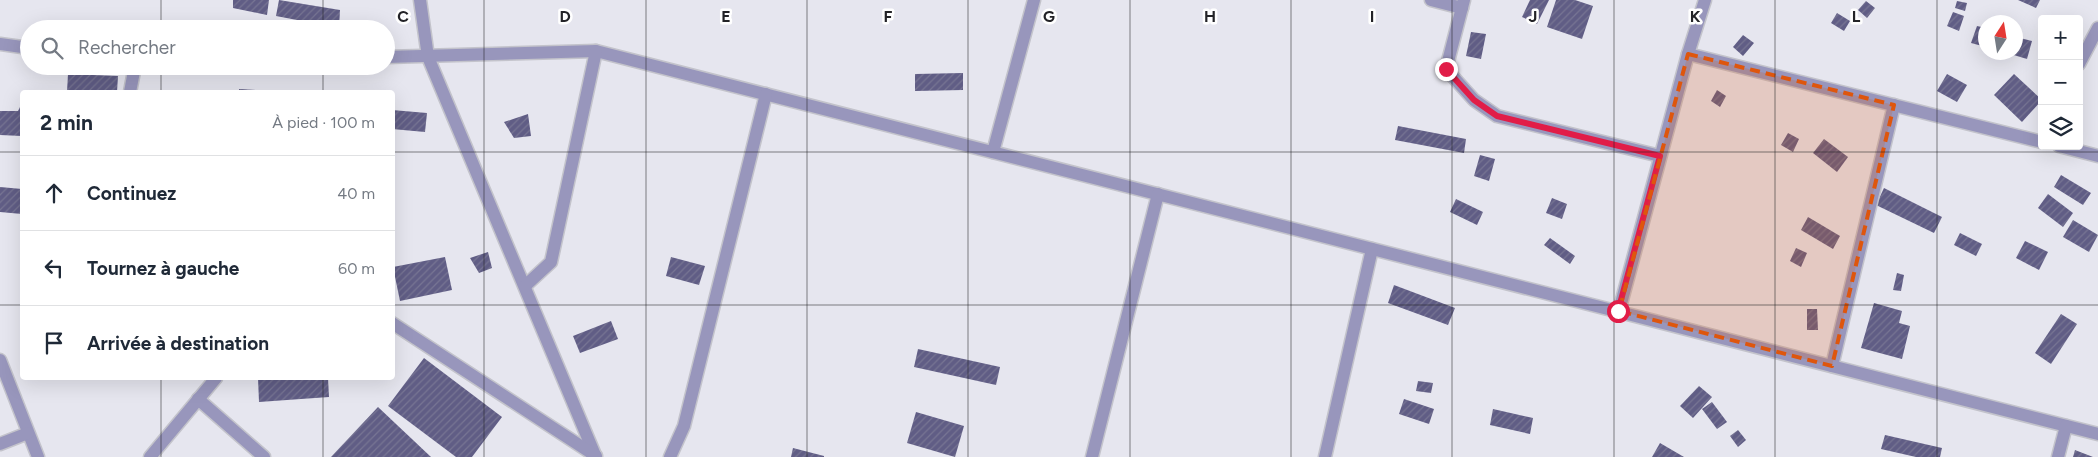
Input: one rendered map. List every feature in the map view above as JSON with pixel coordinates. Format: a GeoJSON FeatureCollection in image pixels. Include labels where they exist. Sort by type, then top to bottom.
{"type":"FeatureCollection","features":[{"type":"Feature","properties":{"kind":"street"},"geometry":{"type":"LineString","coordinates":[[420,0],[428,56],[597,456]]}},
{"type":"Feature","properties":{"kind":"street"},"geometry":{"type":"LineString","coordinates":[[993,152],[1034,0]]}},
{"type":"Feature","properties":{"kind":"street"},"geometry":{"type":"LineString","coordinates":[[1431,0],[1463,4],[1446,69],[1474,100],[1497,116],[1660,156]]}},
{"type":"Feature","properties":{"kind":"street"},"geometry":{"type":"LineString","coordinates":[[1618,311],[1688,54],[1705,0]]}},
{"type":"Feature","properties":{"kind":"street"},"geometry":{"type":"LineString","coordinates":[[2081,60],[2098,28]]}},
{"type":"Feature","properties":{"kind":"street"},"geometry":{"type":"LineString","coordinates":[[0,44],[20,47]]}},
{"type":"Feature","properties":{"kind":"street"},"geometry":{"type":"LineString","coordinates":[[525,286],[552,262],[596,51]]}},
{"type":"Feature","properties":{"kind":"street"},"geometry":{"type":"LineString","coordinates":[[395,57],[596,51],[2098,434]]}},
{"type":"Feature","properties":{"kind":"street"},"geometry":{"type":"LineString","coordinates":[[1688,54],[2038,139]]}},
{"type":"Feature","properties":{"kind":"street"},"geometry":{"type":"LineString","coordinates":[[130,90],[133,75]]}},
{"type":"Feature","properties":{"kind":"street"},"geometry":{"type":"LineString","coordinates":[[670,457],[684,426],[766,94]]}},
{"type":"Feature","properties":{"kind":"street"},"geometry":{"type":"LineString","coordinates":[[1832,366],[1894,105]]}},
{"type":"Feature","properties":{"kind":"street"},"geometry":{"type":"LineString","coordinates":[[2075,150],[2098,156]]}},
{"type":"Feature","properties":{"kind":"street"},"geometry":{"type":"LineString","coordinates":[[1092,457],[1158,194]]}},
{"type":"Feature","properties":{"kind":"street"},"geometry":{"type":"LineString","coordinates":[[1325,457],[1372,249]]}},
{"type":"Feature","properties":{"kind":"street"},"geometry":{"type":"LineString","coordinates":[[395,325],[597,456]]}},
{"type":"Feature","properties":{"kind":"street"},"geometry":{"type":"LineString","coordinates":[[0,360],[38,457]]}},
{"type":"Feature","properties":{"kind":"street"},"geometry":{"type":"LineString","coordinates":[[150,457],[214,380]]}},
{"type":"Feature","properties":{"kind":"street"},"geometry":{"type":"LineString","coordinates":[[198,399],[264,457]]}},
{"type":"Feature","properties":{"kind":"street"},"geometry":{"type":"LineString","coordinates":[[2058,457],[2066,426]]}},
{"type":"Feature","properties":{"kind":"street"},"geometry":{"type":"LineString","coordinates":[[0,444],[28,433]]}},
{"type":"Feature","properties":{"kind":"highlighted area"},"geometry":{"type":"Polygon","coordinates":[[[1688,54],[1894,105],[1832,366],[1619,311],[1688,54]]]}},
{"type":"Feature","properties":{"kind":"building"},"geometry":{"type":"Polygon","coordinates":[[[233,0],[269,0],[267,15],[233,8],[233,0]]]}},
{"type":"Feature","properties":{"kind":"building"},"geometry":{"type":"Polygon","coordinates":[[[279,0],[340,10],[339,20],[297,20],[276,16],[279,0]]]}},
{"type":"Feature","properties":{"kind":"building"},"geometry":{"type":"Polygon","coordinates":[[[1530,0],[1549,0],[1537,24],[1522,17],[1530,0]]]}},
{"type":"Feature","properties":{"kind":"building"},"geometry":{"type":"Polygon","coordinates":[[[1556,0],[1575,0],[1593,6],[1582,39],[1547,27],[1556,0]]]}},
{"type":"Feature","properties":{"kind":"building"},"geometry":{"type":"Polygon","coordinates":[[[2018,0],[2040,0],[2036,8],[2018,0]]]}},
{"type":"Feature","properties":{"kind":"building"},"geometry":{"type":"Polygon","coordinates":[[[1866,1],[1875,8],[1867,18],[1858,10],[1866,1]]]}},
{"type":"Feature","properties":{"kind":"building"},"geometry":{"type":"Polygon","coordinates":[[[1957,1],[1967,3],[1965,11],[1955,8],[1957,1]]]}},
{"type":"Feature","properties":{"kind":"building"},"geometry":{"type":"Polygon","coordinates":[[[1953,12],[1964,16],[1959,31],[1947,26],[1953,12]]]}},
{"type":"Feature","properties":{"kind":"building"},"geometry":{"type":"Polygon","coordinates":[[[1837,13],[1850,21],[1844,31],[1831,23],[1837,13]]]}},
{"type":"Feature","properties":{"kind":"building"},"geometry":{"type":"Polygon","coordinates":[[[1977,26],[1978,26],[1978,45],[1971,43],[1977,26]]]}},
{"type":"Feature","properties":{"kind":"building"},"geometry":{"type":"Polygon","coordinates":[[[1471,32],[1486,34],[1481,59],[1466,56],[1471,32]]]}},
{"type":"Feature","properties":{"kind":"building"},"geometry":{"type":"Polygon","coordinates":[[[1743,35],[1754,43],[1743,56],[1733,47],[1743,35]]]}},
{"type":"Feature","properties":{"kind":"building"},"geometry":{"type":"Polygon","coordinates":[[[2023,39],[2032,41],[2027,59],[2023,58],[2023,39]]]}},
{"type":"Feature","properties":{"kind":"building"},"geometry":{"type":"Polygon","coordinates":[[[963,73],[963,90],[915,91],[915,74],[963,73]]]}},
{"type":"Feature","properties":{"kind":"building"},"geometry":{"type":"Polygon","coordinates":[[[1947,74],[1967,85],[1957,102],[1937,91],[1947,74]]]}},
{"type":"Feature","properties":{"kind":"building"},"geometry":{"type":"Polygon","coordinates":[[[2014,74],[2038,96],[2038,104],[2022,122],[1994,95],[2014,74]]]}},
{"type":"Feature","properties":{"kind":"building"},"geometry":{"type":"Polygon","coordinates":[[[68,75],[118,76],[117,90],[67,90],[68,75]]]}},
{"type":"Feature","properties":{"kind":"building"},"geometry":{"type":"Polygon","coordinates":[[[1717,90],[1726,96],[1720,107],[1711,101],[1717,90]]]}},
{"type":"Feature","properties":{"kind":"building"},"geometry":{"type":"Polygon","coordinates":[[[20,107],[20,136],[0,135],[0,111],[18,111],[20,107]]]}},
{"type":"Feature","properties":{"kind":"building"},"geometry":{"type":"Polygon","coordinates":[[[395,110],[427,113],[425,132],[395,129],[395,110]]]}},
{"type":"Feature","properties":{"kind":"building"},"geometry":{"type":"Polygon","coordinates":[[[528,114],[531,136],[514,138],[504,122],[528,114]]]}},
{"type":"Feature","properties":{"kind":"building"},"geometry":{"type":"Polygon","coordinates":[[[1398,126],[1466,139],[1464,153],[1395,140],[1398,126]]]}},
{"type":"Feature","properties":{"kind":"building"},"geometry":{"type":"Polygon","coordinates":[[[1788,133],[1799,139],[1793,152],[1781,145],[1788,133]]]}},
{"type":"Feature","properties":{"kind":"building"},"geometry":{"type":"Polygon","coordinates":[[[1824,139],[1848,157],[1837,172],[1813,153],[1824,139]]]}},
{"type":"Feature","properties":{"kind":"building"},"geometry":{"type":"Polygon","coordinates":[[[1480,155],[1495,159],[1489,181],[1474,176],[1480,155]]]}},
{"type":"Feature","properties":{"kind":"building"},"geometry":{"type":"Polygon","coordinates":[[[2061,175],[2091,193],[2083,205],[2054,187],[2061,175]]]}},
{"type":"Feature","properties":{"kind":"building"},"geometry":{"type":"Polygon","coordinates":[[[0,187],[20,189],[20,214],[0,212],[0,187]]]}},
{"type":"Feature","properties":{"kind":"building"},"geometry":{"type":"Polygon","coordinates":[[[1884,188],[1942,217],[1934,233],[1876,205],[1884,188]]]}},
{"type":"Feature","properties":{"kind":"building"},"geometry":{"type":"Polygon","coordinates":[[[2048,194],[2073,213],[2063,227],[2038,208],[2048,194]]]}},
{"type":"Feature","properties":{"kind":"building"},"geometry":{"type":"Polygon","coordinates":[[[1552,198],[1567,204],[1562,219],[1546,213],[1552,198]]]}},
{"type":"Feature","properties":{"kind":"building"},"geometry":{"type":"Polygon","coordinates":[[[1456,199],[1483,212],[1477,225],[1450,212],[1456,199]]]}},
{"type":"Feature","properties":{"kind":"building"},"geometry":{"type":"Polygon","coordinates":[[[1808,217],[1840,236],[1833,249],[1801,230],[1808,217]]]}},
{"type":"Feature","properties":{"kind":"building"},"geometry":{"type":"Polygon","coordinates":[[[2073,220],[2098,235],[2089,252],[2063,237],[2073,220]]]}},
{"type":"Feature","properties":{"kind":"building"},"geometry":{"type":"Polygon","coordinates":[[[1960,233],[1982,244],[1976,256],[1954,245],[1960,233]]]}},
{"type":"Feature","properties":{"kind":"building"},"geometry":{"type":"Polygon","coordinates":[[[1550,238],[1575,256],[1570,264],[1544,245],[1550,238]]]}},
{"type":"Feature","properties":{"kind":"building"},"geometry":{"type":"Polygon","coordinates":[[[2025,241],[2048,252],[2039,270],[2016,258],[2025,241]]]}},
{"type":"Feature","properties":{"kind":"building"},"geometry":{"type":"Polygon","coordinates":[[[1796,248],[1807,253],[1801,267],[1790,261],[1796,248]]]}},
{"type":"Feature","properties":{"kind":"building"},"geometry":{"type":"Polygon","coordinates":[[[488,252],[492,268],[479,273],[470,258],[488,252]]]}},
{"type":"Feature","properties":{"kind":"building"},"geometry":{"type":"Polygon","coordinates":[[[445,257],[452,290],[400,301],[395,267],[445,257]]]}},
{"type":"Feature","properties":{"kind":"building"},"geometry":{"type":"Polygon","coordinates":[[[671,257],[705,266],[699,285],[666,276],[671,257]]]}},
{"type":"Feature","properties":{"kind":"building"},"geometry":{"type":"Polygon","coordinates":[[[1897,273],[1904,275],[1901,291],[1893,290],[1897,273]]]}},
{"type":"Feature","properties":{"kind":"building"},"geometry":{"type":"Polygon","coordinates":[[[1394,285],[1455,308],[1448,325],[1388,303],[1394,285]]]}},
{"type":"Feature","properties":{"kind":"building"},"geometry":{"type":"Polygon","coordinates":[[[1874,303],[1902,311],[1899,323],[1910,326],[1902,359],[1861,348],[1874,303]]]}},
{"type":"Feature","properties":{"kind":"building"},"geometry":{"type":"Polygon","coordinates":[[[1807,309],[1817,309],[1818,330],[1807,330],[1807,309]]]}},
{"type":"Feature","properties":{"kind":"building"},"geometry":{"type":"Polygon","coordinates":[[[2061,314],[2077,324],[2051,364],[2035,353],[2061,314]]]}},
{"type":"Feature","properties":{"kind":"building"},"geometry":{"type":"Polygon","coordinates":[[[611,321],[618,339],[580,353],[573,336],[611,321]]]}},
{"type":"Feature","properties":{"kind":"building"},"geometry":{"type":"Polygon","coordinates":[[[918,349],[1000,367],[996,385],[914,367],[918,349]]]}},
{"type":"Feature","properties":{"kind":"building"},"geometry":{"type":"Polygon","coordinates":[[[424,358],[502,417],[472,457],[456,457],[388,406],[424,358]]]}},
{"type":"Feature","properties":{"kind":"building"},"geometry":{"type":"Polygon","coordinates":[[[258,380],[328,380],[329,397],[259,402],[258,380]]]}},
{"type":"Feature","properties":{"kind":"building"},"geometry":{"type":"Polygon","coordinates":[[[1418,381],[1433,383],[1431,393],[1416,391],[1418,381]]]}},
{"type":"Feature","properties":{"kind":"building"},"geometry":{"type":"Polygon","coordinates":[[[1699,386],[1712,397],[1693,418],[1680,406],[1699,386]]]}},
{"type":"Feature","properties":{"kind":"building"},"geometry":{"type":"Polygon","coordinates":[[[1404,399],[1434,409],[1429,424],[1399,414],[1404,399]]]}},
{"type":"Feature","properties":{"kind":"building"},"geometry":{"type":"Polygon","coordinates":[[[1712,402],[1727,422],[1717,429],[1702,409],[1712,402]]]}},
{"type":"Feature","properties":{"kind":"building"},"geometry":{"type":"Polygon","coordinates":[[[378,407],[431,457],[331,457],[378,407]]]}},
{"type":"Feature","properties":{"kind":"building"},"geometry":{"type":"Polygon","coordinates":[[[1493,409],[1533,418],[1530,434],[1490,425],[1493,409]]]}},
{"type":"Feature","properties":{"kind":"building"},"geometry":{"type":"Polygon","coordinates":[[[916,412],[964,426],[955,457],[907,443],[916,412]]]}},
{"type":"Feature","properties":{"kind":"building"},"geometry":{"type":"Polygon","coordinates":[[[1738,430],[1746,440],[1738,447],[1730,436],[1738,430]]]}},
{"type":"Feature","properties":{"kind":"building"},"geometry":{"type":"Polygon","coordinates":[[[1885,435],[1942,448],[1940,457],[1916,457],[1881,449],[1885,435]]]}},
{"type":"Feature","properties":{"kind":"building"},"geometry":{"type":"Polygon","coordinates":[[[1660,443],[1684,457],[1652,457],[1660,443]]]}},
{"type":"Feature","properties":{"kind":"building"},"geometry":{"type":"Polygon","coordinates":[[[793,448],[824,456],[824,457],[791,457],[793,448]]]}},
{"type":"Feature","properties":{"kind":"building"},"geometry":{"type":"Polygon","coordinates":[[[2075,450],[2093,457],[2073,457],[2075,450]]]}},
{"type":"Feature","properties":{"kind":"route"},"geometry":{"type":"LineString","coordinates":[[1446,69],[1474,100],[1497,116],[1660,156],[1618,311]]}}]}
